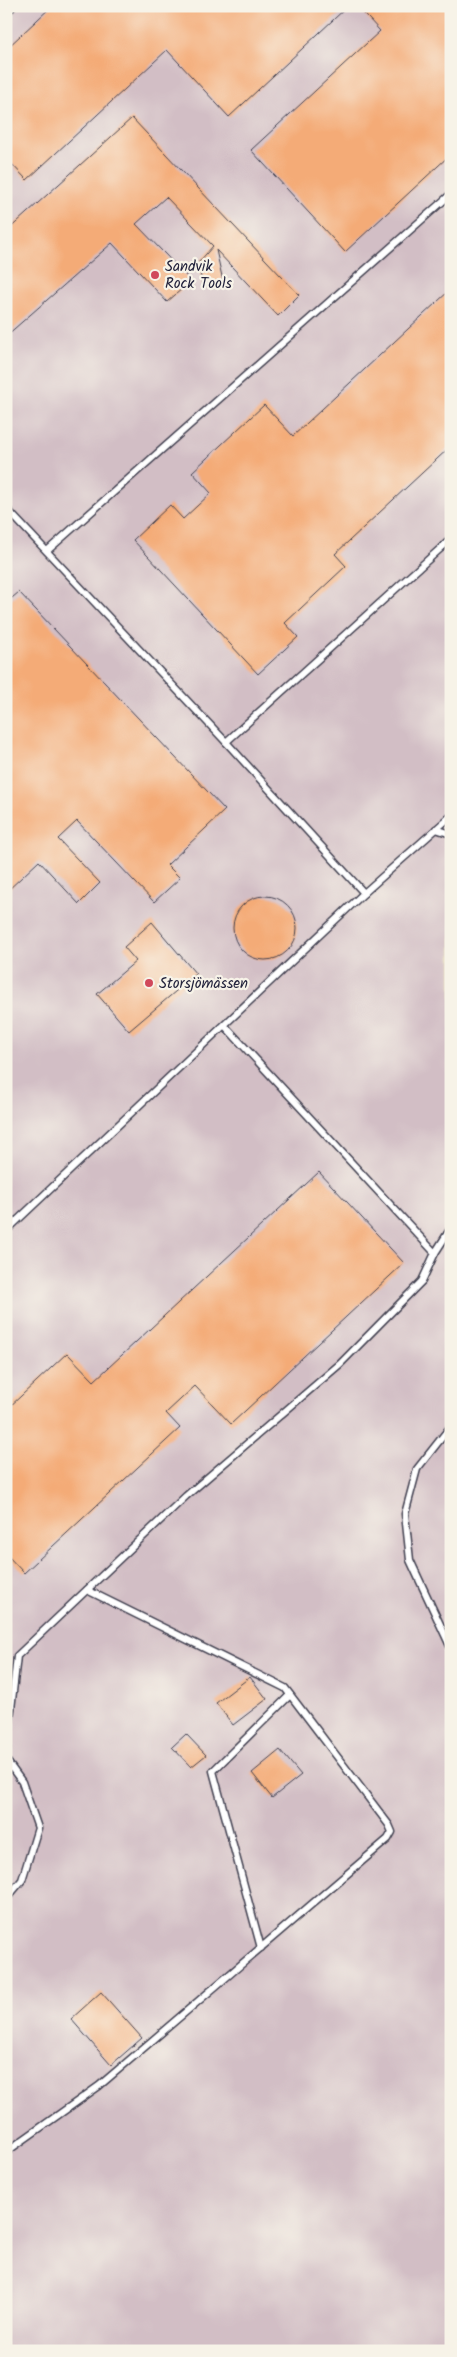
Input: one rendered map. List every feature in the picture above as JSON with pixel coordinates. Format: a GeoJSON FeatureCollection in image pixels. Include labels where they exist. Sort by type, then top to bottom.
{"type":"FeatureCollection","features":[{"type":"Feature","properties":{"kind":"lane"},"geometry":{"type":"LineString","coordinates":[[6,12],[13,6]]}},
{"type":"Feature","properties":{"kind":"lane"},"geometry":{"type":"LineString","coordinates":[[47,551],[451,194]]}},
{"type":"Feature","properties":{"kind":"lane"},"geometry":{"type":"LineString","coordinates":[[6,508],[226,742],[364,893]]}},
{"type":"Feature","properties":{"kind":"lane"},"geometry":{"type":"LineString","coordinates":[[226,742],[451,539]]}},
{"type":"Feature","properties":{"kind":"lane"},"geometry":{"type":"LineString","coordinates":[[6,1230],[225,1026],[364,893],[451,816]]}},
{"type":"Feature","properties":{"kind":"lane"},"geometry":{"type":"LineString","coordinates":[[436,829],[451,834]]}},
{"type":"Feature","properties":{"kind":"lane"},"geometry":{"type":"LineString","coordinates":[[225,1026],[435,1253]]}},
{"type":"Feature","properties":{"kind":"lane"},"geometry":{"type":"LineString","coordinates":[[6,1754],[17,1656],[186,1496],[340,1364],[422,1281],[435,1253],[451,1228]]}},
{"type":"Feature","properties":{"kind":"lane"},"geometry":{"type":"LineString","coordinates":[[451,1426],[417,1470],[405,1514],[410,1560],[451,1648]]}},
{"type":"Feature","properties":{"kind":"lane"},"geometry":{"type":"LineString","coordinates":[[6,2152],[99,2086],[388,1839],[392,1832],[389,1825],[285,1688],[88,1590]]}},
{"type":"Feature","properties":{"kind":"lane"},"geometry":{"type":"LineString","coordinates":[[260,1948],[213,1771],[290,1695]]}},
{"type":"Feature","properties":{"kind":"lane"},"geometry":{"type":"LineString","coordinates":[[6,1760],[22,1782],[38,1828],[22,1880],[6,1899]]}},
{"type":"Feature","properties":{"kind":"shaded area"},"geometry":{"type":"Polygon","coordinates":[[[6,6],[451,6],[451,2351],[6,2351],[6,6]]]}},
{"type":"Feature","properties":{"kind":"building"},"geometry":{"type":"Polygon","coordinates":[[[52,6],[348,6],[229,117],[167,50],[27,180],[6,158],[6,49],[52,6]]]}},
{"type":"Feature","properties":{"kind":"building"},"geometry":{"type":"Polygon","coordinates":[[[357,6],[451,6],[451,154],[345,252],[251,150],[380,31],[357,6]]]}},
{"type":"Feature","properties":{"kind":"building"},"geometry":{"type":"Polygon","coordinates":[[[132,118],[299,295],[278,316],[216,250],[223,281],[202,285],[199,262],[213,246],[166,197],[136,224],[191,281],[167,302],[112,243],[6,336],[6,232],[132,118]]]}},
{"type":"Feature","properties":{"kind":"building"},"geometry":{"type":"Polygon","coordinates":[[[451,289],[451,446],[335,554],[346,566],[285,623],[298,637],[258,674],[133,540],[170,505],[183,519],[211,493],[192,472],[264,405],[293,436],[451,289]]]}},
{"type":"Feature","properties":{"kind":"building"},"geometry":{"type":"Polygon","coordinates":[[[19,592],[225,810],[167,865],[180,878],[154,902],[77,821],[58,839],[100,883],[79,904],[39,861],[6,892],[6,603],[19,592]]]}},
{"type":"Feature","properties":{"kind":"building"},"geometry":{"type":"Polygon","coordinates":[[[259,896],[271,896],[288,905],[295,916],[297,928],[295,940],[288,951],[271,960],[259,960],[247,955],[238,946],[233,934],[233,922],[238,910],[247,901],[259,896]]]}},
{"type":"Feature","properties":{"kind":"building"},"geometry":{"type":"Polygon","coordinates":[[[152,922],[196,974],[129,1031],[97,994],[136,961],[124,947],[152,922]]]}},
{"type":"Feature","properties":{"kind":"building"},"geometry":{"type":"Polygon","coordinates":[[[319,1172],[404,1263],[231,1424],[195,1386],[166,1413],[180,1428],[24,1573],[6,1554],[6,1410],[67,1353],[94,1381],[319,1172]]]}},
{"type":"Feature","properties":{"kind":"building"},"geometry":{"type":"Polygon","coordinates":[[[250,1677],[267,1699],[233,1725],[216,1703],[250,1677]]]}},
{"type":"Feature","properties":{"kind":"building"},"geometry":{"type":"Polygon","coordinates":[[[186,1734],[206,1755],[191,1767],[172,1747],[186,1734]]]}},
{"type":"Feature","properties":{"kind":"building"},"geometry":{"type":"Polygon","coordinates":[[[280,1750],[301,1775],[272,1798],[252,1773],[280,1750]]]}},
{"type":"Feature","properties":{"kind":"building"},"geometry":{"type":"Polygon","coordinates":[[[101,1992],[142,2038],[111,2065],[71,2019],[101,1992]]]}},
{"type":"Feature","properties":{"kind":"place","name":"Sandvik Rock Tools"},"geometry":{"type":"Point","coordinates":[155,275]}},
{"type":"Feature","properties":{"kind":"place","name":"Storsjömässen"},"geometry":{"type":"Point","coordinates":[149,983]}}]}
